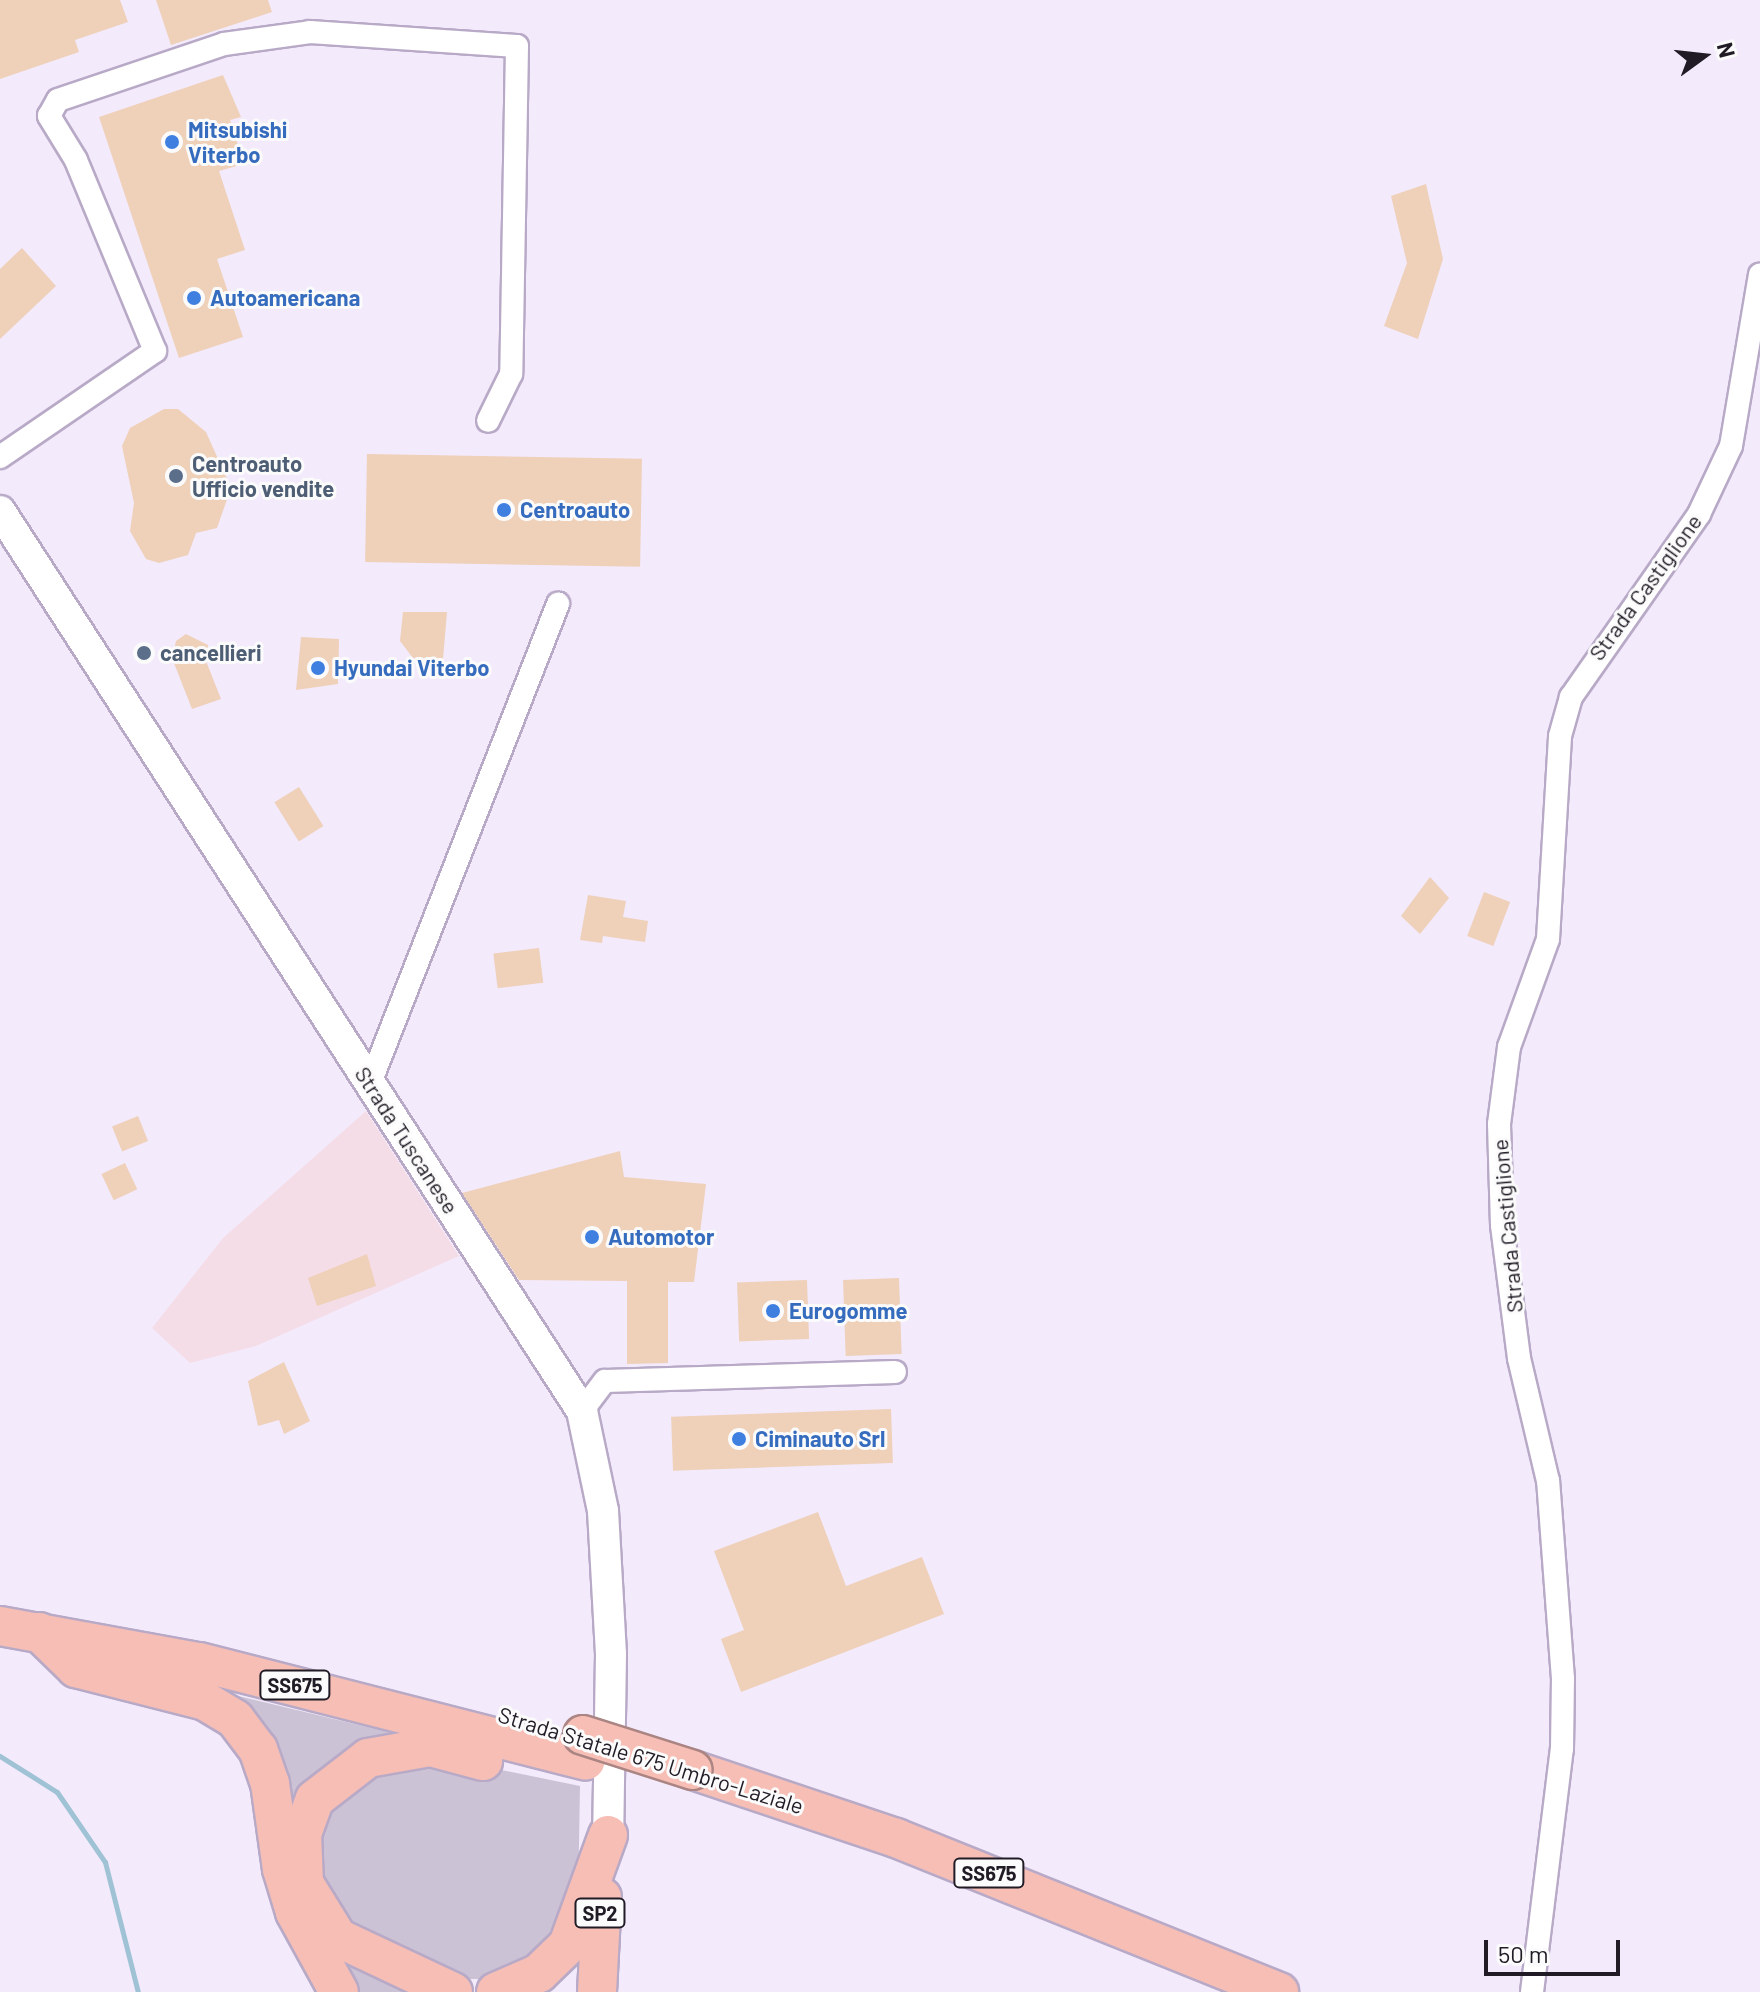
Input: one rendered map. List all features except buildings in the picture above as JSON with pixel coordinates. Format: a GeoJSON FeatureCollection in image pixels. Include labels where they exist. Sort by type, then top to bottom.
{"type":"FeatureCollection","features":[{"type":"Feature","properties":{"kind":"highway","name":"Strada Statale 675 Umbro-Laziale"},"geometry":{"type":"LineString","coordinates":[[0,1603],[135,1625],[340,1671],[575,1750]]}},
{"type":"Feature","properties":{"kind":"highway","name":"Strada Statale 675 Umbro-Laziale"},"geometry":{"type":"LineString","coordinates":[[0,1626],[244,1673],[575,1750],[896,1838],[1279,1992]]}},
{"type":"Feature","properties":{"kind":"highway"},"geometry":{"type":"LineString","coordinates":[[39,1632],[76,1668],[205,1701],[235,1719],[258,1749],[270,1783],[295,1912],[339,1992]]}},
{"type":"Feature","properties":{"kind":"highway"},"geometry":{"type":"LineString","coordinates":[[453,1992],[363,1954],[338,1938],[314,1908],[300,1859],[315,1799],[343,1772],[395,1750],[430,1747],[504,1766],[575,1750]]}},
{"type":"Feature","properties":{"kind":"highway","name":"Strada Statale 675 Umbro-Laziale"},"geometry":{"type":"LineString","coordinates":[[690,1781],[1217,1992]]}},
{"type":"Feature","properties":{"kind":"highway"},"geometry":{"type":"LineString","coordinates":[[496,1992],[539,1973],[568,1945],[608,1835]]}},
{"type":"Feature","properties":{"kind":"highway","name":"Strada Tuscanese"},"geometry":{"type":"LineString","coordinates":[[597,1992],[608,1835]]}},
{"type":"Feature","properties":{"kind":"highway","name":"Strada Tuscanese"},"geometry":{"type":"LineString","coordinates":[[608,1835],[619,1992]]}},
{"type":"Feature","properties":{"kind":"main road","name":"Strada Tuscanese"},"geometry":{"type":"LineString","coordinates":[[0,511],[582,1411],[603,1511],[611,1654],[608,1835]]}},
{"type":"Feature","properties":{"kind":"street"},"geometry":{"type":"LineString","coordinates":[[0,457],[155,351],[76,160],[49,116],[58,100],[224,44],[310,32],[517,46],[511,374],[488,421]]}},
{"type":"Feature","properties":{"kind":"street","name":"Strada Castiglione"},"geometry":{"type":"LineString","coordinates":[[1532,1992],[1562,1749],[1563,1679],[1548,1481],[1519,1358],[1502,1225],[1501,1109],[1509,1047],[1548,939],[1560,736],[1571,697],[1699,514],[1731,446],[1760,274]]}},
{"type":"Feature","properties":{"kind":"street"},"geometry":{"type":"LineString","coordinates":[[370,1083],[558,604]]}},
{"type":"Feature","properties":{"kind":"street"},"geometry":{"type":"LineString","coordinates":[[582,1411],[605,1381],[895,1372]]}},
{"type":"Feature","properties":{"kind":"shaded area"},"geometry":{"type":"Polygon","coordinates":[[[366,1111],[459,1256],[256,1346],[190,1363],[152,1328],[223,1238],[366,1111]]]}},
{"type":"Feature","properties":{"kind":"shaded area"},"geometry":{"type":"Polygon","coordinates":[[[238,1696],[392,1733],[298,1824],[238,1696]]]}},
{"type":"Feature","properties":{"kind":"shaded area"},"geometry":{"type":"Polygon","coordinates":[[[428,1755],[580,1786],[578,1899],[549,1950],[494,1979],[457,1979],[367,1945],[316,1880],[315,1836],[349,1780],[428,1755]]]}},
{"type":"Feature","properties":{"kind":"shaded area"},"geometry":{"type":"Polygon","coordinates":[[[332,1944],[428,1992],[352,1992],[332,1944]]]}},
{"type":"Feature","properties":{"kind":"waterway"},"geometry":{"type":"LineString","coordinates":[[0,1756],[57,1792],[105,1862],[138,1992]]}},
{"type":"Feature","properties":{"kind":"place","name":"Mitsubishi Viterbo"},"geometry":{"type":"Point","coordinates":[172,142]}},
{"type":"Feature","properties":{"kind":"place","name":"Autoamericana"},"geometry":{"type":"Point","coordinates":[194,298]}},
{"type":"Feature","properties":{"kind":"place","name":"Centroauto Ufficio vendite"},"geometry":{"type":"Point","coordinates":[176,476]}},
{"type":"Feature","properties":{"kind":"place","name":"Centroauto"},"geometry":{"type":"Point","coordinates":[504,510]}},
{"type":"Feature","properties":{"kind":"place","name":"cancellieri"},"geometry":{"type":"Point","coordinates":[144,653]}},
{"type":"Feature","properties":{"kind":"place","name":"Hyundai Viterbo"},"geometry":{"type":"Point","coordinates":[318,668]}},
{"type":"Feature","properties":{"kind":"place","name":"Automotor"},"geometry":{"type":"Point","coordinates":[592,1237]}},
{"type":"Feature","properties":{"kind":"place","name":"Eurogomme"},"geometry":{"type":"Point","coordinates":[773,1311]}},
{"type":"Feature","properties":{"kind":"place","name":"Ciminauto Srl"},"geometry":{"type":"Point","coordinates":[739,1439]}}]}
